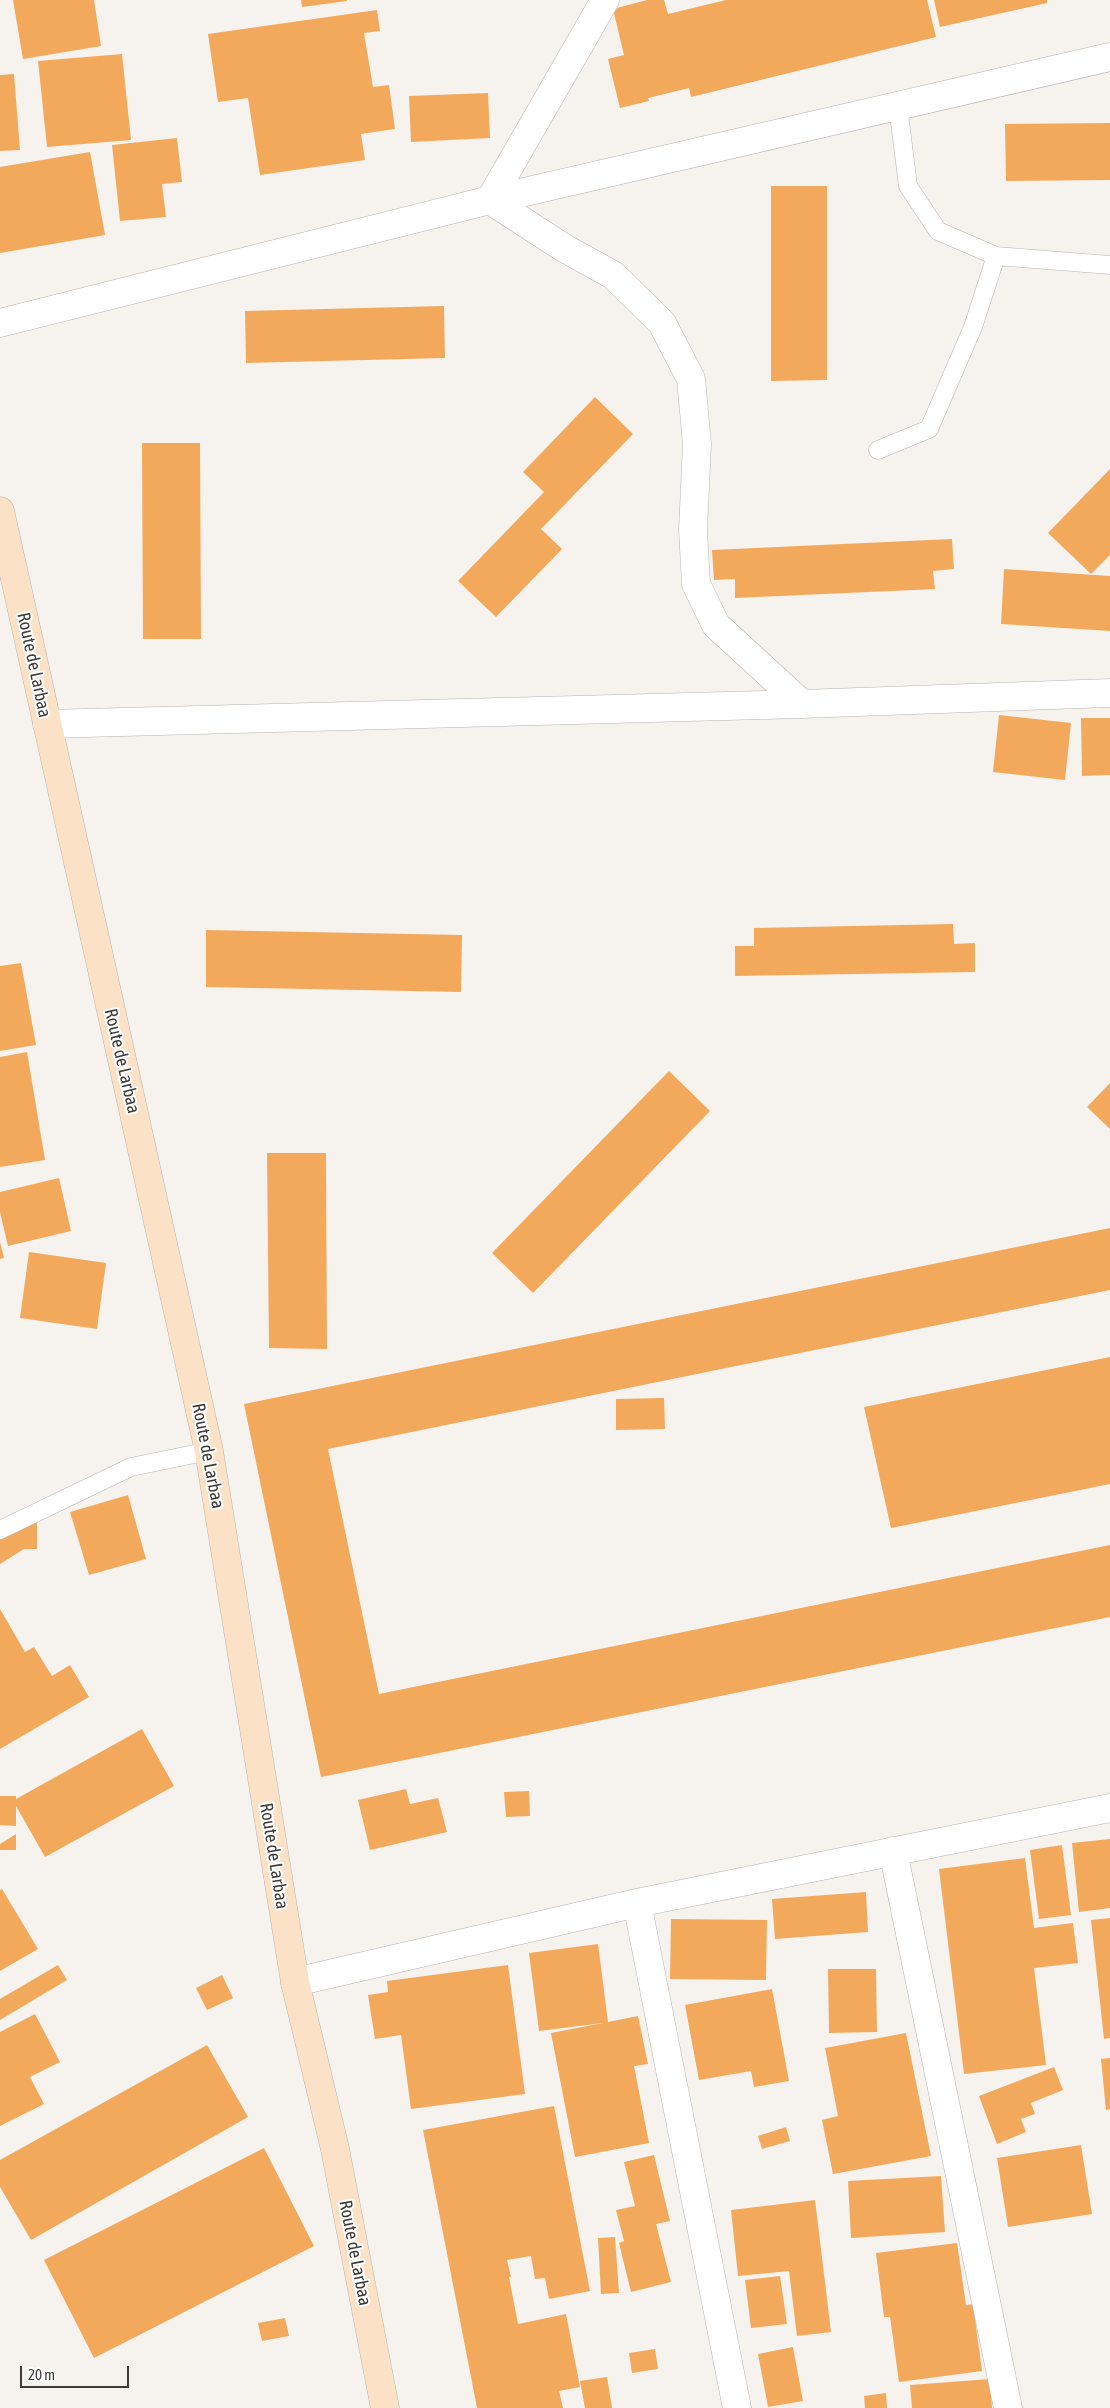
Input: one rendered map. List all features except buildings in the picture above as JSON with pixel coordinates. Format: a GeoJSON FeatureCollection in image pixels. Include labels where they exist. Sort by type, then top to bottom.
{"type":"FeatureCollection","features":[{"type":"Feature","properties":{"kind":"main road","name":"Route de Larbaa"},"geometry":{"type":"LineString","coordinates":[[0,511],[209,1450],[294,1982],[335,2149],[385,2408]]}},
{"type":"Feature","properties":{"kind":"street"},"geometry":{"type":"LineString","coordinates":[[490,200],[605,0]]}},
{"type":"Feature","properties":{"kind":"street"},"geometry":{"type":"LineString","coordinates":[[0,323],[490,200],[1110,57]]}},
{"type":"Feature","properties":{"kind":"street"},"geometry":{"type":"LineString","coordinates":[[490,200],[564,248],[613,274],[662,323],[691,379],[697,444],[693,530],[696,584],[716,624],[802,704]]}},
{"type":"Feature","properties":{"kind":"street"},"geometry":{"type":"LineString","coordinates":[[47,724],[802,704],[1110,693]]}},
{"type":"Feature","properties":{"kind":"street"},"geometry":{"type":"LineString","coordinates":[[294,1982],[637,1903],[1110,1808]]}},
{"type":"Feature","properties":{"kind":"street"},"geometry":{"type":"LineString","coordinates":[[893,1851],[1008,2408]]}},
{"type":"Feature","properties":{"kind":"street"},"geometry":{"type":"LineString","coordinates":[[637,1903],[737,2408]]}},
{"type":"Feature","properties":{"kind":"lane"},"geometry":{"type":"LineString","coordinates":[[898,106],[908,186],[938,231],[996,256],[1110,264]]}},
{"type":"Feature","properties":{"kind":"lane"},"geometry":{"type":"LineString","coordinates":[[878,450],[928,429],[973,328],[996,256]]}},
{"type":"Feature","properties":{"kind":"lane"},"geometry":{"type":"LineString","coordinates":[[0,1530],[131,1467],[209,1450]]}}]}
